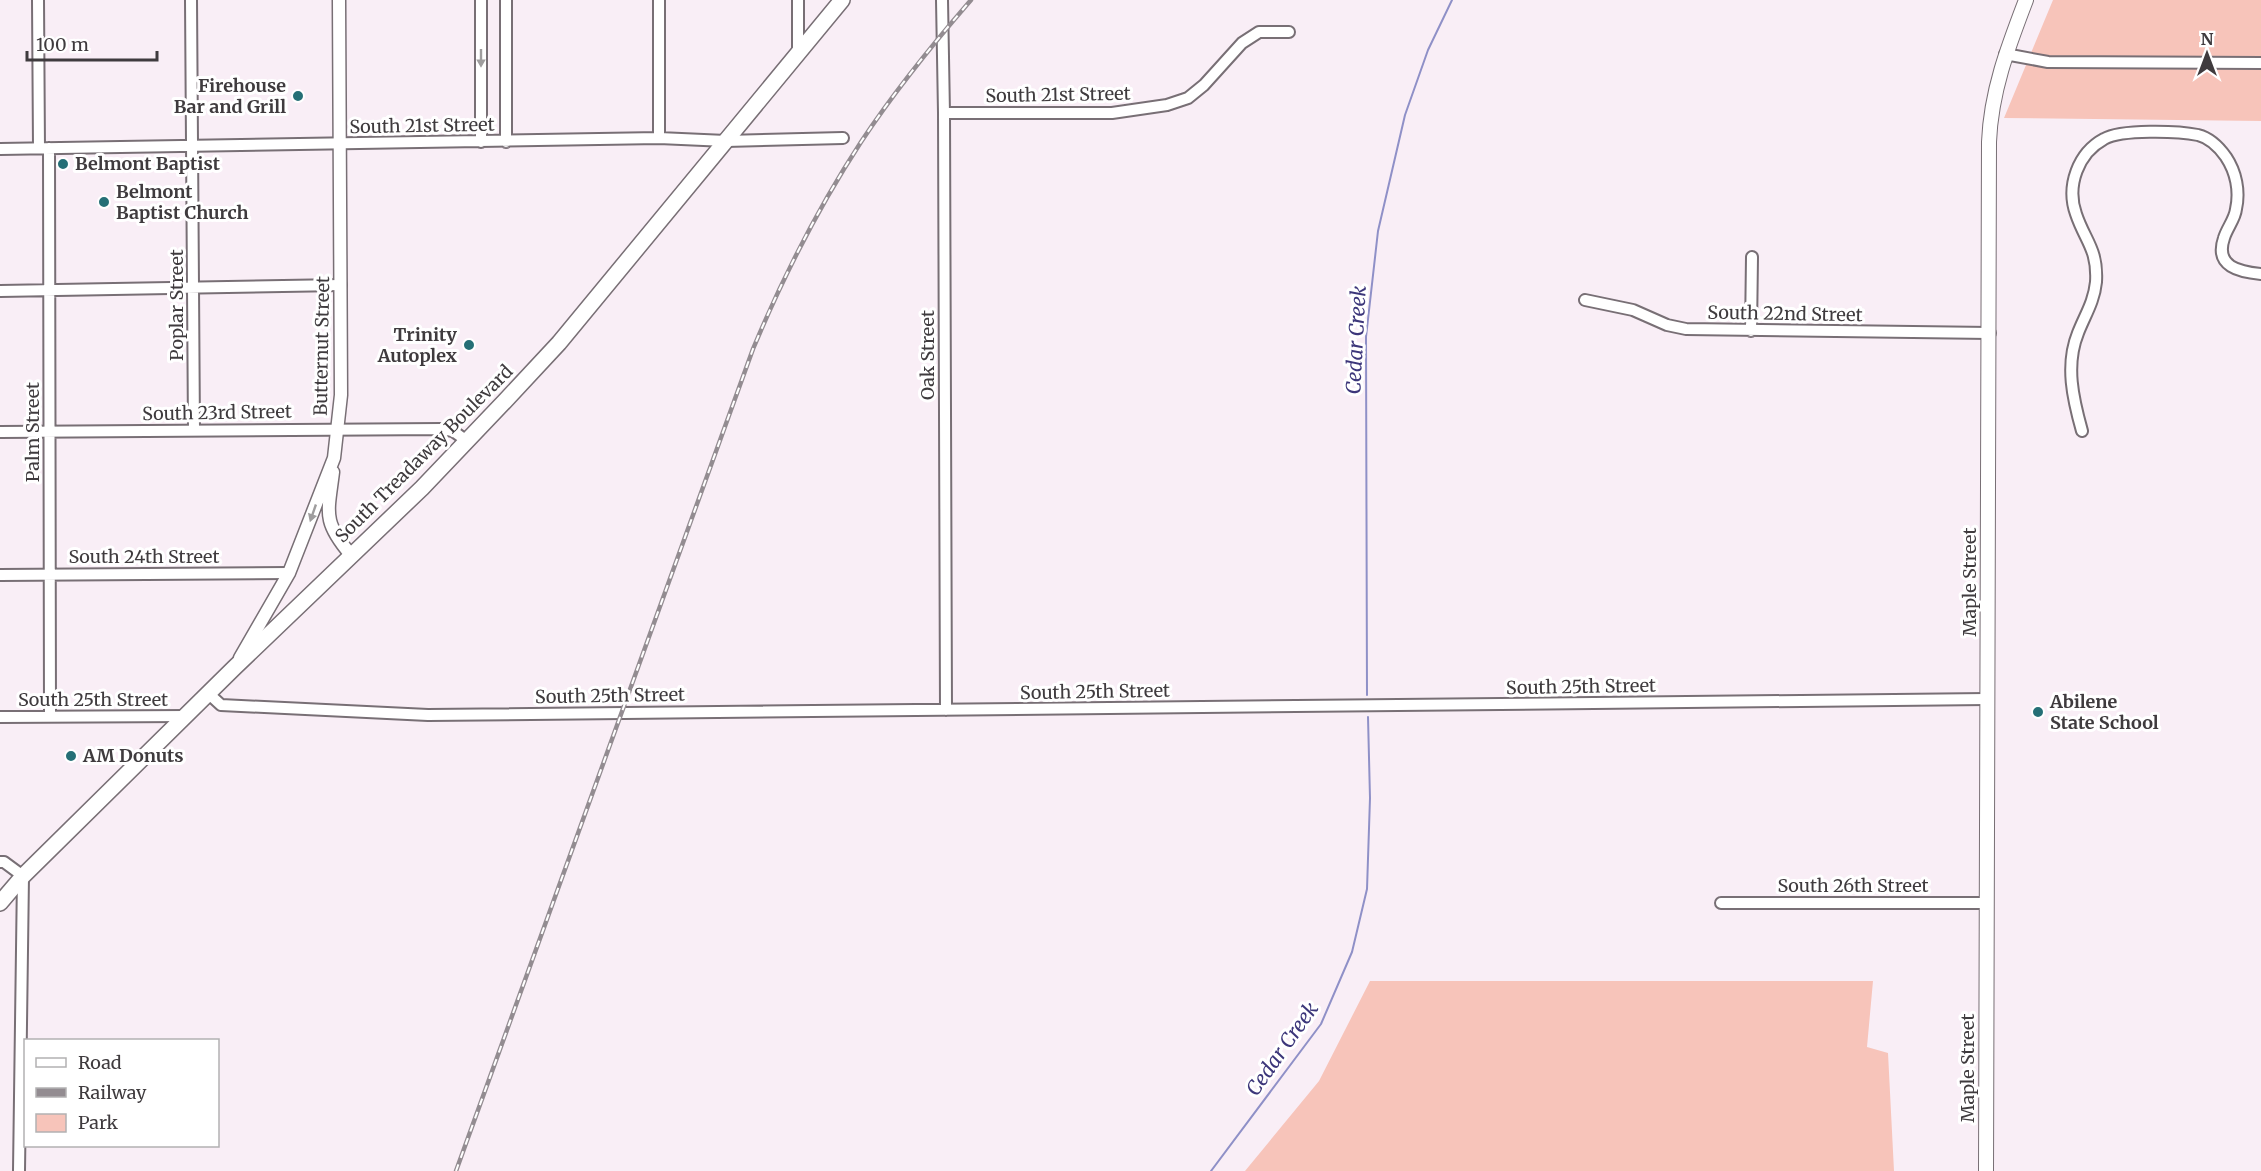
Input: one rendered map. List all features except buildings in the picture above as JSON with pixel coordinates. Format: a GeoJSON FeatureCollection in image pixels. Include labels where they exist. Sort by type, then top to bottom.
{"type":"FeatureCollection","features":[{"type":"Feature","properties":{"kind":"main road","name":"South Treadaway Boulevard"},"geometry":{"type":"LineString","coordinates":[[0,903],[23,876],[234,668],[423,488],[558,344],[842,0]]}},
{"type":"Feature","properties":{"kind":"main road","name":"Maple Street"},"geometry":{"type":"LineString","coordinates":[[1986,1171],[1990,118],[1995,86],[2026,0]]}},
{"type":"Feature","properties":{"kind":"street","name":"Palm Street"},"geometry":{"type":"LineString","coordinates":[[38,0],[50,290],[50,717]]}},
{"type":"Feature","properties":{"kind":"street","name":"Poplar Street"},"geometry":{"type":"LineString","coordinates":[[191,0],[195,430]]}},
{"type":"Feature","properties":{"kind":"street","name":"Butternut Street"},"geometry":{"type":"LineString","coordinates":[[234,668],[289,573],[334,459],[339,428],[341,285],[339,0]]}},
{"type":"Feature","properties":{"kind":"street"},"geometry":{"type":"LineString","coordinates":[[481,0],[481,142]]}},
{"type":"Feature","properties":{"kind":"street"},"geometry":{"type":"LineString","coordinates":[[506,0],[506,142]]}},
{"type":"Feature","properties":{"kind":"street"},"geometry":{"type":"LineString","coordinates":[[659,0],[659,138]]}},
{"type":"Feature","properties":{"kind":"street"},"geometry":{"type":"LineString","coordinates":[[798,0],[798,52]]}},
{"type":"Feature","properties":{"kind":"street","name":"Oak Street"},"geometry":{"type":"LineString","coordinates":[[942,0],[946,710]]}},
{"type":"Feature","properties":{"kind":"street","name":"South 21st Street"},"geometry":{"type":"LineString","coordinates":[[944,113],[1112,113],[1167,105],[1188,98],[1204,85],[1242,43],[1258,32],[1289,32]]}},
{"type":"Feature","properties":{"kind":"street"},"geometry":{"type":"LineString","coordinates":[[2005,54],[2048,62],[2261,63]]}},
{"type":"Feature","properties":{"kind":"street"},"geometry":{"type":"LineString","coordinates":[[2082,431],[2073,399],[2071,363],[2078,334],[2091,308],[2096,259],[2076,213],[2073,183],[2078,164],[2090,150],[2103,139],[2125,132],[2185,134],[2200,136],[2212,142],[2220,148],[2229,161],[2237,187],[2236,211],[2223,241],[2222,251],[2226,262],[2232,269],[2261,274]]}},
{"type":"Feature","properties":{"kind":"street","name":"South 21st Street"},"geometry":{"type":"LineString","coordinates":[[0,149],[659,138],[726,141],[843,138]]}},
{"type":"Feature","properties":{"kind":"street"},"geometry":{"type":"LineString","coordinates":[[1751,331],[1752,257]]}},
{"type":"Feature","properties":{"kind":"street"},"geometry":{"type":"LineString","coordinates":[[0,291],[341,285]]}},
{"type":"Feature","properties":{"kind":"street","name":"South 22nd Street"},"geometry":{"type":"LineString","coordinates":[[1585,300],[1633,309],[1667,325],[1686,329],[1989,333]]}},
{"type":"Feature","properties":{"kind":"street","name":"South 23rd Street"},"geometry":{"type":"LineString","coordinates":[[0,432],[441,429],[453,431],[467,441]]}},
{"type":"Feature","properties":{"kind":"street"},"geometry":{"type":"LineString","coordinates":[[334,459],[328,511],[330,528],[351,555]]}},
{"type":"Feature","properties":{"kind":"street","name":"South 24th Street"},"geometry":{"type":"LineString","coordinates":[[0,575],[289,573]]}},
{"type":"Feature","properties":{"kind":"street","name":"South 25th Street"},"geometry":{"type":"LineString","coordinates":[[209,694],[222,705],[428,715],[1987,699]]}},
{"type":"Feature","properties":{"kind":"street","name":"South 25th Street"},"geometry":{"type":"LineString","coordinates":[[0,717],[187,716]]}},
{"type":"Feature","properties":{"kind":"street"},"geometry":{"type":"LineString","coordinates":[[0,862],[4,862],[23,876],[19,1171]]}},
{"type":"Feature","properties":{"kind":"street","name":"South 26th Street"},"geometry":{"type":"LineString","coordinates":[[1721,903],[1986,903]]}},
{"type":"Feature","properties":{"kind":"green space"},"geometry":{"type":"Polygon","coordinates":[[[2053,0],[2261,0],[2261,121],[2004,118],[2053,0]]]}},
{"type":"Feature","properties":{"kind":"green space"},"geometry":{"type":"Polygon","coordinates":[[[1370,981],[1873,981],[1867,1047],[1888,1053],[1894,1171],[1245,1171],[1319,1081],[1370,981]]]}},
{"type":"Feature","properties":{"kind":"waterway","name":"Cedar Creek"},"geometry":{"type":"LineString","coordinates":[[1367,695],[1366,337],[1378,231],[1405,115],[1428,50],[1452,0]]}},
{"type":"Feature","properties":{"kind":"waterway","name":"Cedar Creek"},"geometry":{"type":"LineString","coordinates":[[1211,1171],[1321,1024],[1352,952],[1367,889],[1370,798],[1368,717]]}},
{"type":"Feature","properties":{"kind":"railway"},"geometry":{"type":"LineString","coordinates":[[456,1171],[764,322],[816,218],[861,142],[914,69],[971,0]]}},
{"type":"Feature","properties":{"kind":"place","name":"Firehouse Bar and Grill"},"geometry":{"type":"Point","coordinates":[298,96]}},
{"type":"Feature","properties":{"kind":"place","name":"Belmont Baptist"},"geometry":{"type":"Point","coordinates":[63,164]}},
{"type":"Feature","properties":{"kind":"place","name":"Belmont Baptist Church"},"geometry":{"type":"Point","coordinates":[104,202]}},
{"type":"Feature","properties":{"kind":"place","name":"Trinity Autoplex"},"geometry":{"type":"Point","coordinates":[469,345]}},
{"type":"Feature","properties":{"kind":"place","name":"Abilene State School"},"geometry":{"type":"Point","coordinates":[2038,712]}},
{"type":"Feature","properties":{"kind":"place","name":"AM Donuts"},"geometry":{"type":"Point","coordinates":[71,756]}}]}
